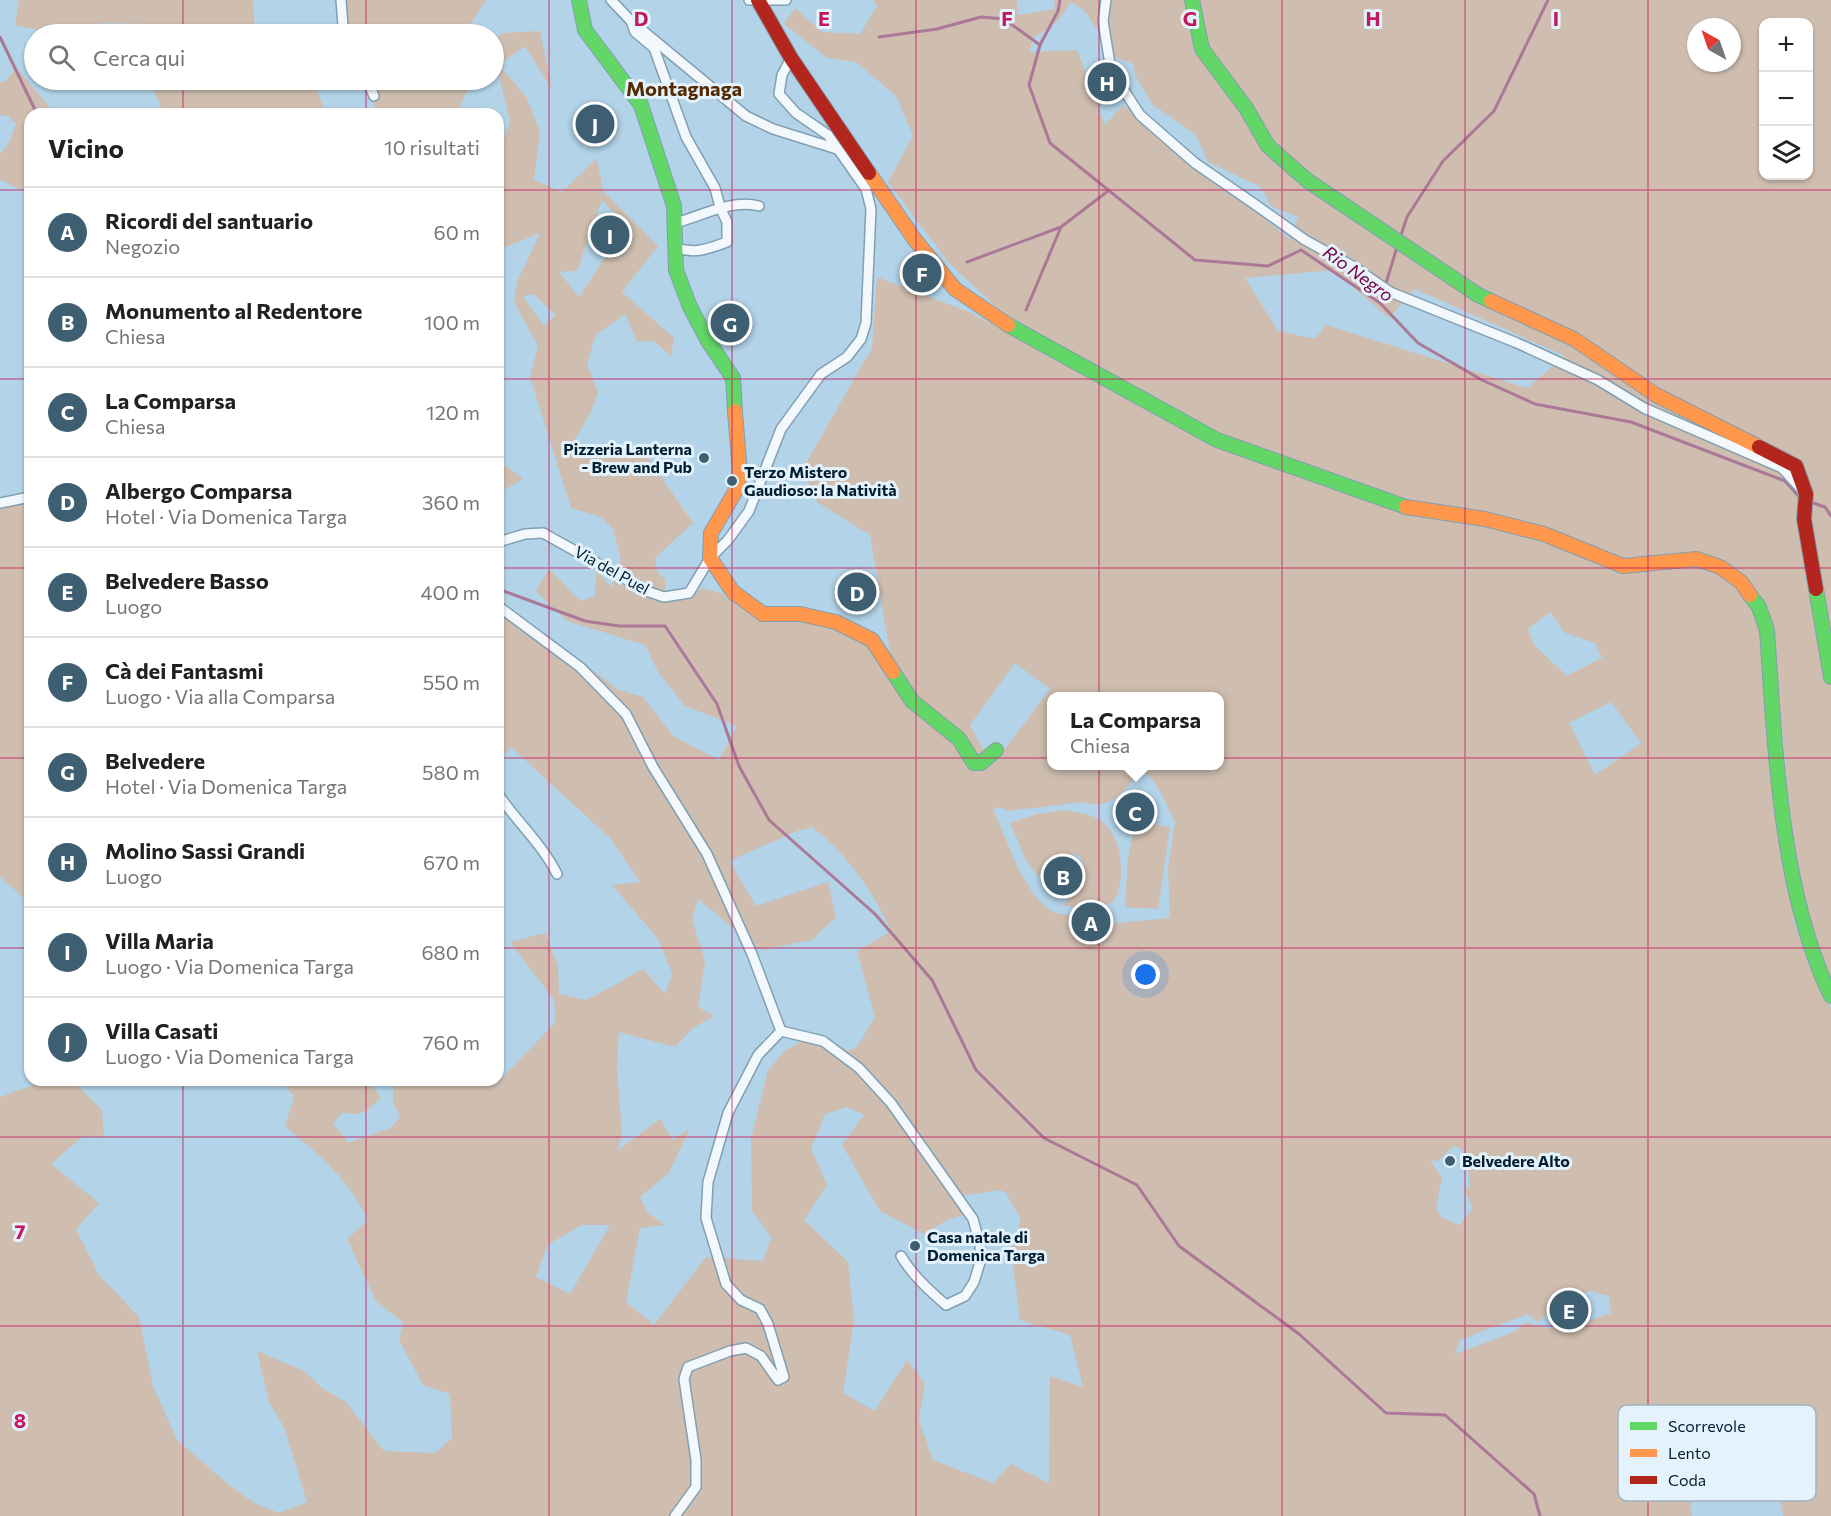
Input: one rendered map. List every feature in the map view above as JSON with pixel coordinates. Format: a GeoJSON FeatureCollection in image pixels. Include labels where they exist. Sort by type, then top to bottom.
{"type":"FeatureCollection","features":[{"type":"Feature","properties":{"kind":"street"},"geometry":{"type":"LineString","coordinates":[[341,0],[342,24]]}},
{"type":"Feature","properties":{"kind":"street"},"geometry":{"type":"LineString","coordinates":[[579,0],[585,30],[641,105],[668,181],[675,223],[676,270],[690,307],[708,341],[733,378],[740,474],[735,492],[711,533],[710,558],[733,592],[763,614],[800,614],[836,621],[872,640],[912,701],[959,739],[974,763],[981,763],[996,750]]}},
{"type":"Feature","properties":{"kind":"street"},"geometry":{"type":"LineString","coordinates":[[611,0],[631,21],[746,116],[773,129],[844,149]]}},
{"type":"Feature","properties":{"kind":"street"},"geometry":{"type":"LineString","coordinates":[[755,0],[786,0]]}},
{"type":"Feature","properties":{"kind":"street"},"geometry":{"type":"LineString","coordinates":[[755,0],[844,149],[915,240],[956,289],[1016,330],[1217,440],[1406,507],[1485,519],[1544,534],[1623,566],[1697,559],[1720,567],[1741,582],[1759,607],[1767,630],[1782,794],[1800,921],[1815,966],[1831,996]]}},
{"type":"Feature","properties":{"kind":"street"},"geometry":{"type":"LineString","coordinates":[[1106,0],[1103,21],[1111,70],[1140,115],[1195,163],[1305,240],[1354,267],[1390,292],[1516,342],[1598,380],[1644,408],[1782,468],[1805,500]]}},
{"type":"Feature","properties":{"kind":"street"},"geometry":{"type":"LineString","coordinates":[[1192,0],[1202,49],[1246,108],[1268,146],[1308,181],[1478,295],[1574,339],[1656,395],[1796,466],[1805,500],[1804,519],[1831,677]]}},
{"type":"Feature","properties":{"kind":"street"},"geometry":{"type":"LineString","coordinates":[[631,21],[635,32],[654,48],[686,137],[715,188],[727,222],[727,242],[690,253],[676,248]]}},
{"type":"Feature","properties":{"kind":"street","name":"Via del Puel"},"geometry":{"type":"LineString","coordinates":[[504,540],[525,534],[543,533],[649,592],[664,597],[688,593],[710,558],[728,540],[749,511],[781,429],[821,374],[847,357],[863,331],[869,277],[871,209],[866,189],[844,149],[796,113],[779,94],[782,75],[791,58]]}},
{"type":"Feature","properties":{"kind":"street"},"geometry":{"type":"LineString","coordinates":[[371,90],[374,96]]}},
{"type":"Feature","properties":{"kind":"street"},"geometry":{"type":"LineString","coordinates":[[675,223],[720,207],[749,204],[759,206]]}},
{"type":"Feature","properties":{"kind":"street"},"geometry":{"type":"LineString","coordinates":[[0,503],[24,498]]}},
{"type":"Feature","properties":{"kind":"street"},"geometry":{"type":"LineString","coordinates":[[504,610],[580,667],[626,714],[653,767],[707,854],[752,954],[782,1031]]}},
{"type":"Feature","properties":{"kind":"street"},"geometry":{"type":"LineString","coordinates":[[504,803],[549,858],[557,874]]}},
{"type":"Feature","properties":{"kind":"street"},"geometry":{"type":"LineString","coordinates":[[782,1031],[823,1041],[859,1068],[891,1103],[966,1209],[978,1232],[981,1259],[971,1290],[965,1296],[946,1305],[928,1286],[913,1276],[901,1256]]}},
{"type":"Feature","properties":{"kind":"street"},"geometry":{"type":"LineString","coordinates":[[675,1516],[696,1487],[696,1460],[684,1379],[688,1367],[730,1351],[746,1348],[760,1356],[778,1380],[784,1377],[768,1324],[760,1309],[741,1300],[726,1284],[706,1218],[708,1182],[728,1113],[758,1056],[782,1031]]}},
{"type":"Feature","properties":{"kind":"shaded area"},"geometry":{"type":"Polygon","coordinates":[[[19,0],[253,0],[254,24],[24,24],[24,27],[15,25],[19,0]]]}},
{"type":"Feature","properties":{"kind":"shaded area"},"geometry":{"type":"Polygon","coordinates":[[[337,0],[486,0],[470,24],[341,24],[337,0]]]}},
{"type":"Feature","properties":{"kind":"shaded area"},"geometry":{"type":"Polygon","coordinates":[[[873,0],[1017,0],[1018,15],[1054,9],[1055,0],[1831,0],[1831,983],[1806,920],[1789,803],[1773,629],[1723,562],[1624,561],[1407,502],[1219,435],[1009,319],[950,264],[888,182],[913,136],[896,96],[856,62],[827,58],[784,24],[795,8],[822,32],[860,34],[877,6],[873,0]],[[1071,2],[1056,23],[1032,39],[1030,52],[1077,50],[1105,125],[1123,105],[1289,239],[1298,217],[1271,206],[1261,187],[1208,162],[1196,135],[1152,104],[1135,75],[1133,64],[1115,57],[1085,11],[1071,2]],[[1333,270],[1245,278],[1278,331],[1315,339],[1326,325],[1527,388],[1565,356],[1415,289],[1389,318],[1333,270]]]}},
{"type":"Feature","properties":{"kind":"shaded area"},"geometry":{"type":"Polygon","coordinates":[[[540,31],[552,90],[525,46],[504,61],[504,33],[540,31]]]}},
{"type":"Feature","properties":{"kind":"shaded area"},"geometry":{"type":"Polygon","coordinates":[[[17,68],[24,76],[24,90],[35,90],[50,108],[24,108],[24,191],[0,180],[0,154],[9,143],[16,124],[8,116],[0,115],[0,82],[3,83],[17,68]]]}},
{"type":"Feature","properties":{"kind":"shaded area"},"geometry":{"type":"Polygon","coordinates":[[[504,71],[527,98],[540,133],[534,180],[562,192],[597,158],[603,191],[658,246],[622,292],[674,338],[671,356],[654,341],[637,342],[625,314],[596,335],[587,364],[598,392],[590,414],[574,441],[610,452],[642,449],[693,523],[655,558],[657,572],[665,579],[665,600],[687,600],[702,588],[721,593],[737,606],[762,618],[816,621],[851,633],[891,659],[870,535],[817,502],[802,470],[872,348],[877,277],[969,312],[1214,445],[1542,539],[1622,572],[1696,565],[1718,572],[1737,586],[1754,609],[1761,632],[1767,720],[1794,922],[1810,968],[1831,1008],[1831,1516],[1783,1516],[1780,1501],[1816,1501],[1816,1405],[1618,1405],[1618,1501],[1696,1501],[1690,1504],[1692,1516],[0,1516],[0,1097],[30,1086],[78,1086],[102,1110],[104,1137],[83,1136],[51,1164],[99,1203],[76,1229],[99,1275],[139,1317],[153,1386],[177,1440],[230,1486],[256,1504],[279,1513],[307,1502],[284,1427],[269,1402],[257,1351],[304,1371],[323,1389],[345,1401],[384,1451],[435,1453],[452,1438],[450,1394],[423,1385],[399,1340],[404,1323],[376,1301],[347,1239],[368,1220],[361,1206],[332,1169],[285,1127],[294,1096],[285,1086],[372,1086],[381,1098],[360,1113],[343,1112],[333,1123],[348,1143],[390,1128],[400,1118],[393,1102],[393,1086],[504,1086],[504,1076],[556,1022],[554,1000],[510,942],[545,933],[558,965],[559,994],[587,1000],[643,969],[665,994],[672,974],[659,940],[612,885],[640,882],[611,839],[511,747],[504,755],[504,602],[509,608],[619,690],[643,697],[673,736],[719,760],[737,726],[685,706],[658,672],[645,645],[567,621],[536,591],[549,569],[580,601],[595,596],[596,571],[612,587],[621,559],[613,529],[601,517],[571,508],[530,377],[538,346],[514,302],[517,282],[540,233],[504,248],[504,139],[510,121],[502,90],[504,71]],[[602,200],[577,271],[559,272],[579,297],[607,255],[632,244],[623,222],[602,200]],[[533,294],[523,297],[544,326],[556,315],[533,294]],[[1550,612],[1528,629],[1534,645],[1567,676],[1602,658],[1595,643],[1565,633],[1550,612]],[[1611,702],[1569,723],[1595,775],[1641,743],[1611,702]],[[1137,772],[1115,798],[1100,804],[1084,802],[1008,811],[1000,807],[993,809],[1032,892],[1041,903],[1055,913],[1088,914],[1080,935],[1094,942],[1105,924],[1170,918],[1168,869],[1175,822],[1160,791],[1149,775],[1137,772]],[[812,827],[797,831],[729,861],[756,906],[828,882],[836,917],[812,940],[760,950],[698,899],[692,919],[705,961],[698,1007],[714,1016],[693,1028],[675,1047],[619,1032],[617,1068],[622,1135],[617,1151],[660,1119],[673,1140],[690,1128],[669,1173],[640,1197],[647,1212],[665,1225],[640,1228],[626,1302],[654,1325],[706,1257],[763,1261],[771,1237],[752,1211],[751,1138],[768,1070],[785,1051],[815,1034],[849,1051],[857,1047],[875,1017],[857,951],[891,931],[858,874],[837,849],[812,827]],[[847,1107],[825,1114],[811,1149],[827,1185],[804,1220],[848,1262],[854,1320],[843,1393],[875,1411],[907,1360],[925,1383],[919,1420],[933,1460],[993,1483],[1011,1464],[1049,1483],[1050,1376],[1083,1387],[1070,1335],[1020,1320],[1011,1249],[1021,1220],[1006,1193],[1000,1190],[953,1197],[963,1215],[947,1220],[924,1234],[880,1211],[842,1145],[864,1115],[847,1107]],[[1454,1146],[1438,1161],[1430,1160],[1442,1178],[1436,1207],[1441,1217],[1460,1225],[1473,1208],[1464,1189],[1470,1188],[1467,1161],[1462,1149],[1454,1146]],[[582,1225],[547,1245],[536,1277],[570,1294],[610,1225],[582,1225]],[[1590,1291],[1556,1305],[1538,1322],[1527,1314],[1460,1340],[1455,1354],[1514,1332],[1526,1322],[1549,1328],[1560,1328],[1611,1313],[1609,1296],[1590,1291]]]}},
{"type":"Feature","properties":{"kind":"shaded area"},"geometry":{"type":"Polygon","coordinates":[[[317,90],[324,108],[161,108],[154,91],[317,90]]]}},
{"type":"Feature","properties":{"kind":"shaded area"},"geometry":{"type":"Polygon","coordinates":[[[367,90],[468,90],[459,108],[375,108],[367,90]]]}},
{"type":"Feature","properties":{"kind":"shaded area"},"geometry":{"type":"Polygon","coordinates":[[[504,465],[523,479],[504,490],[504,465]]]}},
{"type":"Feature","properties":{"kind":"shaded area"},"geometry":{"type":"Polygon","coordinates":[[[24,501],[24,898],[0,877],[0,506],[24,501]]]}},
{"type":"Feature","properties":{"kind":"shaded area"},"geometry":{"type":"Polygon","coordinates":[[[1066,810],[1087,814],[1098,819],[1113,835],[1118,846],[1121,870],[1114,902],[1092,909],[1064,906],[1079,879],[1075,875],[1084,865],[1080,856],[1071,854],[1051,878],[1046,874],[1041,880],[1026,860],[1010,823],[1037,814],[1066,810]]]}},
{"type":"Feature","properties":{"kind":"shaded area"},"geometry":{"type":"Polygon","coordinates":[[[1136,821],[1170,827],[1158,909],[1125,907],[1128,857],[1136,821]]]}},
{"type":"Feature","properties":{"kind":"waterway","name":"Rio Negro"},"geometry":{"type":"LineString","coordinates":[[1060,0],[1058,11],[1040,45],[1029,85],[1050,143],[1195,260],[1268,266],[1301,250],[1380,303],[1418,343],[1482,380],[1535,404],[1631,422],[1785,481],[1801,499]]}},
{"type":"Feature","properties":{"kind":"waterway"},"geometry":{"type":"LineString","coordinates":[[1400,238],[1407,217],[1443,161],[1494,111],[1548,0]]}},
{"type":"Feature","properties":{"kind":"waterway"},"geometry":{"type":"LineString","coordinates":[[879,37],[937,29],[981,17],[1004,19],[1040,45]]}},
{"type":"Feature","properties":{"kind":"waterway"},"geometry":{"type":"LineString","coordinates":[[0,37],[24,87]]}},
{"type":"Feature","properties":{"kind":"waterway"},"geometry":{"type":"LineString","coordinates":[[25,90],[34,108]]}},
{"type":"Feature","properties":{"kind":"waterway"},"geometry":{"type":"LineString","coordinates":[[967,262],[1061,227],[1108,191]]}},
{"type":"Feature","properties":{"kind":"waterway"},"geometry":{"type":"LineString","coordinates":[[1026,310],[1061,227]]}},
{"type":"Feature","properties":{"kind":"waterway"},"geometry":{"type":"LineString","coordinates":[[1380,303],[1397,247]]}},
{"type":"Feature","properties":{"kind":"waterway","name":"Rio Negro"},"geometry":{"type":"LineString","coordinates":[[1810,502],[1825,507],[1831,516]]}},
{"type":"Feature","properties":{"kind":"waterway"},"geometry":{"type":"LineString","coordinates":[[504,591],[585,621],[619,626],[665,626],[717,704],[739,766],[769,820],[875,914],[932,980],[976,1070],[1044,1138],[1137,1185],[1179,1246],[1299,1334],[1386,1413],[1445,1415],[1534,1494],[1540,1516]]}},
{"type":"Feature","properties":{"kind":"traffic: fast"},"geometry":{"type":"LineString","coordinates":[[579,0],[585,30],[641,105],[674,206],[676,270],[690,307],[708,341],[733,378],[735,411]]}},
{"type":"Feature","properties":{"kind":"traffic: fast"},"geometry":{"type":"LineString","coordinates":[[1192,0],[1202,49],[1246,108],[1268,146],[1308,181],[1478,295],[1491,301]]}},
{"type":"Feature","properties":{"kind":"traffic: fast"},"geometry":{"type":"LineString","coordinates":[[1008,325],[1217,440],[1406,507]]}},
{"type":"Feature","properties":{"kind":"traffic: fast"},"geometry":{"type":"LineString","coordinates":[[1816,589],[1831,677]]}},
{"type":"Feature","properties":{"kind":"traffic: fast"},"geometry":{"type":"LineString","coordinates":[[1750,595],[1759,607],[1767,630],[1777,769],[1790,865],[1814,955],[1831,996]]}},
{"type":"Feature","properties":{"kind":"traffic: fast"},"geometry":{"type":"LineString","coordinates":[[893,672],[912,701],[959,739],[974,763],[981,763],[996,750]]}},
{"type":"Feature","properties":{"kind":"traffic: slow"},"geometry":{"type":"LineString","coordinates":[[869,173],[915,240],[955,289],[1008,325]]}},
{"type":"Feature","properties":{"kind":"traffic: slow"},"geometry":{"type":"LineString","coordinates":[[1491,301],[1574,339],[1656,395],[1759,447]]}},
{"type":"Feature","properties":{"kind":"traffic: slow"},"geometry":{"type":"LineString","coordinates":[[735,411],[740,474],[735,492],[711,533],[710,558],[733,592],[763,614],[800,614],[836,622],[872,640],[893,672]]}},
{"type":"Feature","properties":{"kind":"traffic: slow"},"geometry":{"type":"LineString","coordinates":[[1406,507],[1485,519],[1544,534],[1623,566],[1697,559],[1720,567],[1741,582],[1750,595]]}},
{"type":"Feature","properties":{"kind":"traffic: jam"},"geometry":{"type":"LineString","coordinates":[[758,0],[791,58],[869,173]]}},
{"type":"Feature","properties":{"kind":"traffic: jam"},"geometry":{"type":"LineString","coordinates":[[1759,447],[1796,466],[1806,494],[1804,519],[1816,589]]}},
{"type":"Feature","properties":{"kind":"place","name":"Molino Sassi Grandi"},"geometry":{"type":"Point","coordinates":[1107,82]}},
{"type":"Feature","properties":{"kind":"place","name":"Villa Casati"},"geometry":{"type":"Point","coordinates":[595,124]}},
{"type":"Feature","properties":{"kind":"place","name":"Villa Maria"},"geometry":{"type":"Point","coordinates":[610,235]}},
{"type":"Feature","properties":{"kind":"place","name":"Cà dei Fantasmi"},"geometry":{"type":"Point","coordinates":[922,273]}},
{"type":"Feature","properties":{"kind":"place","name":"Belvedere"},"geometry":{"type":"Point","coordinates":[730,323]}},
{"type":"Feature","properties":{"kind":"place","name":"Pizzeria Lanterna - Brew and Pub"},"geometry":{"type":"Point","coordinates":[704,458]}},
{"type":"Feature","properties":{"kind":"place","name":"Terzo Mistero Gaudioso: la Natività"},"geometry":{"type":"Point","coordinates":[732,481]}},
{"type":"Feature","properties":{"kind":"place","name":"Albergo Comparsa"},"geometry":{"type":"Point","coordinates":[857,592]}},
{"type":"Feature","properties":{"kind":"place","name":"La Comparsa"},"geometry":{"type":"Point","coordinates":[1135,812]}},
{"type":"Feature","properties":{"kind":"place","name":"Monumento al Redentore"},"geometry":{"type":"Point","coordinates":[1063,876]}},
{"type":"Feature","properties":{"kind":"place","name":"Ricordi del santuario"},"geometry":{"type":"Point","coordinates":[1091,922]}},
{"type":"Feature","properties":{"kind":"place","name":"Belvedere Alto"},"geometry":{"type":"Point","coordinates":[1450,1161]}},
{"type":"Feature","properties":{"kind":"place","name":"Casa natale di Domenica Targa"},"geometry":{"type":"Point","coordinates":[915,1246]}},
{"type":"Feature","properties":{"kind":"place","name":"Belvedere Basso"},"geometry":{"type":"Point","coordinates":[1569,1310]}},
{"type":"Feature","properties":{"kind":"district","name":"Montagnaga"},"geometry":{"type":"Point","coordinates":[684,89]}}]}
